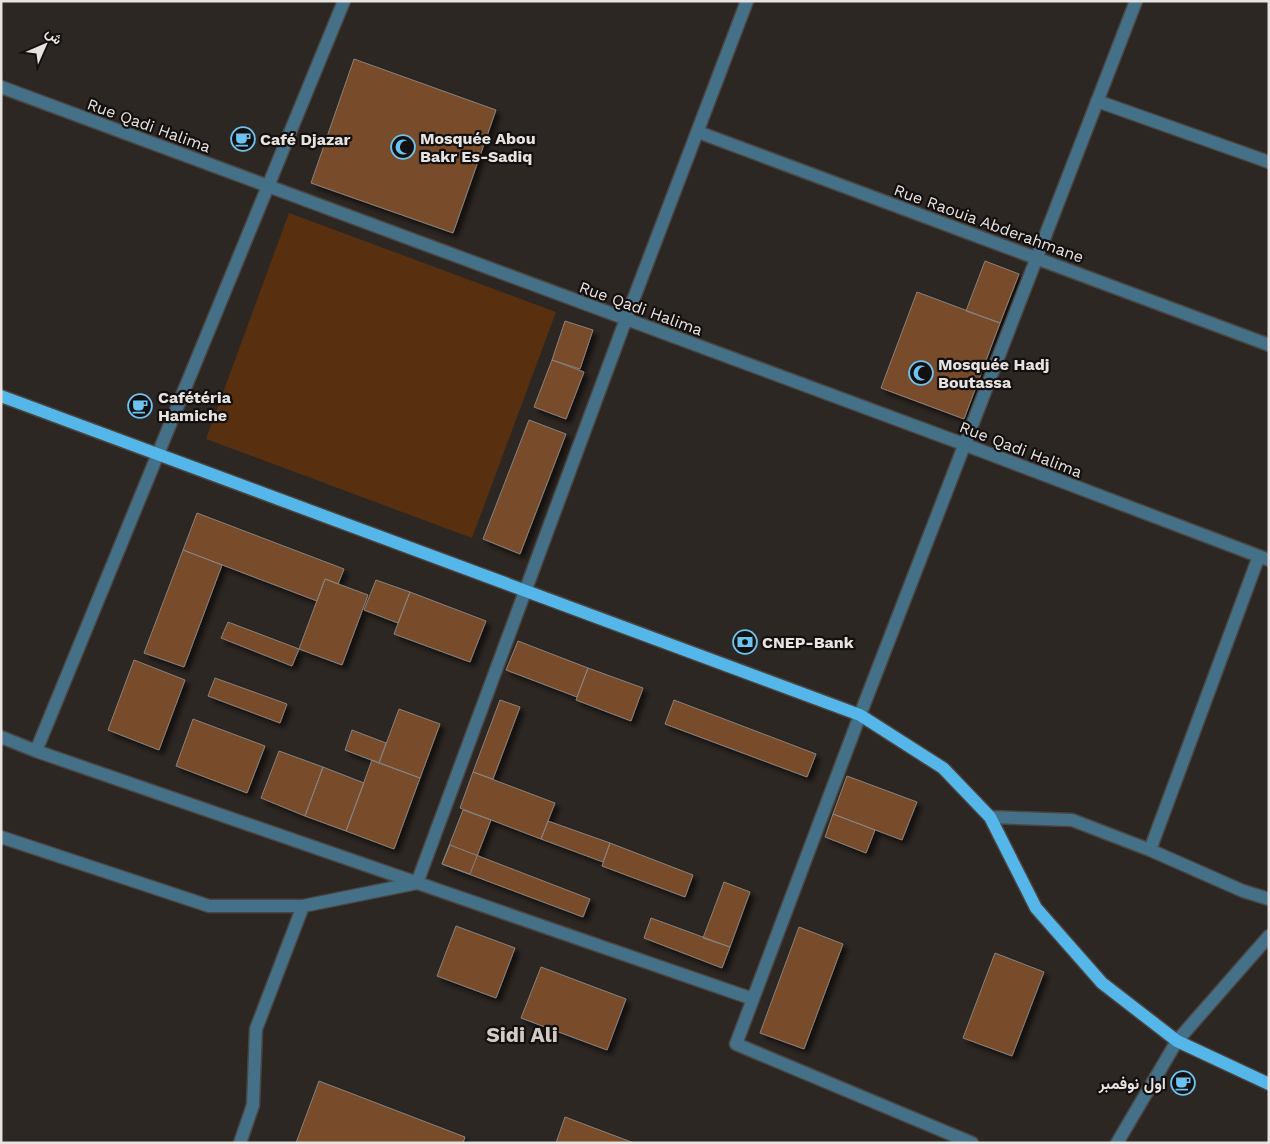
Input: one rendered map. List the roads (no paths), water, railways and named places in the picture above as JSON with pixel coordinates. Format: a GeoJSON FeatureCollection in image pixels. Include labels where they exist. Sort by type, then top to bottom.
{"type":"FeatureCollection","features":[{"type":"Feature","properties":{"kind":"main road"},"geometry":{"type":"LineString","coordinates":[[1,396],[860,715],[943,768],[990,817],[1036,908],[1102,982],[1177,1041],[1269,1084]]}},
{"type":"Feature","properties":{"kind":"street"},"geometry":{"type":"LineString","coordinates":[[36,751],[344,1]]}},
{"type":"Feature","properties":{"kind":"street"},"geometry":{"type":"LineString","coordinates":[[417,882],[626,319],[747,1]]}},
{"type":"Feature","properties":{"kind":"street"},"geometry":{"type":"LineString","coordinates":[[972,1143],[736,1044],[860,715],[966,445],[1136,1]]}},
{"type":"Feature","properties":{"kind":"street","name":"Rue Qadi Halima"},"geometry":{"type":"LineString","coordinates":[[1,87],[966,445],[1264,558]]}},
{"type":"Feature","properties":{"kind":"street"},"geometry":{"type":"LineString","coordinates":[[1097,101],[1269,162]]}},
{"type":"Feature","properties":{"kind":"street","name":"Rue Raouia Abderahmane"},"geometry":{"type":"LineString","coordinates":[[698,132],[1269,345]]}},
{"type":"Feature","properties":{"kind":"street"},"geometry":{"type":"LineString","coordinates":[[1150,850],[1264,558]]}},
{"type":"Feature","properties":{"kind":"street"},"geometry":{"type":"LineString","coordinates":[[1,737],[36,751],[753,999]]}},
{"type":"Feature","properties":{"kind":"street"},"geometry":{"type":"LineString","coordinates":[[990,817],[1072,820],[1150,850],[1243,891],[1269,899]]}},
{"type":"Feature","properties":{"kind":"street"},"geometry":{"type":"LineString","coordinates":[[1,837],[209,906],[303,906],[417,882]]}},
{"type":"Feature","properties":{"kind":"street"},"geometry":{"type":"LineString","coordinates":[[240,1143],[253,1105],[256,1029],[303,906]]}},
{"type":"Feature","properties":{"kind":"street"},"geometry":{"type":"LineString","coordinates":[[1117,1143],[1177,1041],[1269,936]]}},
{"type":"Feature","properties":{"kind":"place","name":"Café Djazar"},"geometry":{"type":"Point","coordinates":[243,139]}},
{"type":"Feature","properties":{"kind":"place","name":"Mosquée Abou Bakr Es-Sadiq"},"geometry":{"type":"Point","coordinates":[403,147]}},
{"type":"Feature","properties":{"kind":"place","name":"Mosquée Hadj Boutassa"},"geometry":{"type":"Point","coordinates":[921,373]}},
{"type":"Feature","properties":{"kind":"place","name":"Cafétéria Hamiche"},"geometry":{"type":"Point","coordinates":[140,406]}},
{"type":"Feature","properties":{"kind":"place","name":"CNEP-Bank"},"geometry":{"type":"Point","coordinates":[745,642]}},
{"type":"Feature","properties":{"kind":"place","name":"اول نوفمبر"},"geometry":{"type":"Point","coordinates":[1183,1083]}},
{"type":"Feature","properties":{"kind":"district","name":"Sidi Ali"},"geometry":{"type":"Point","coordinates":[522,1035]}}]}
